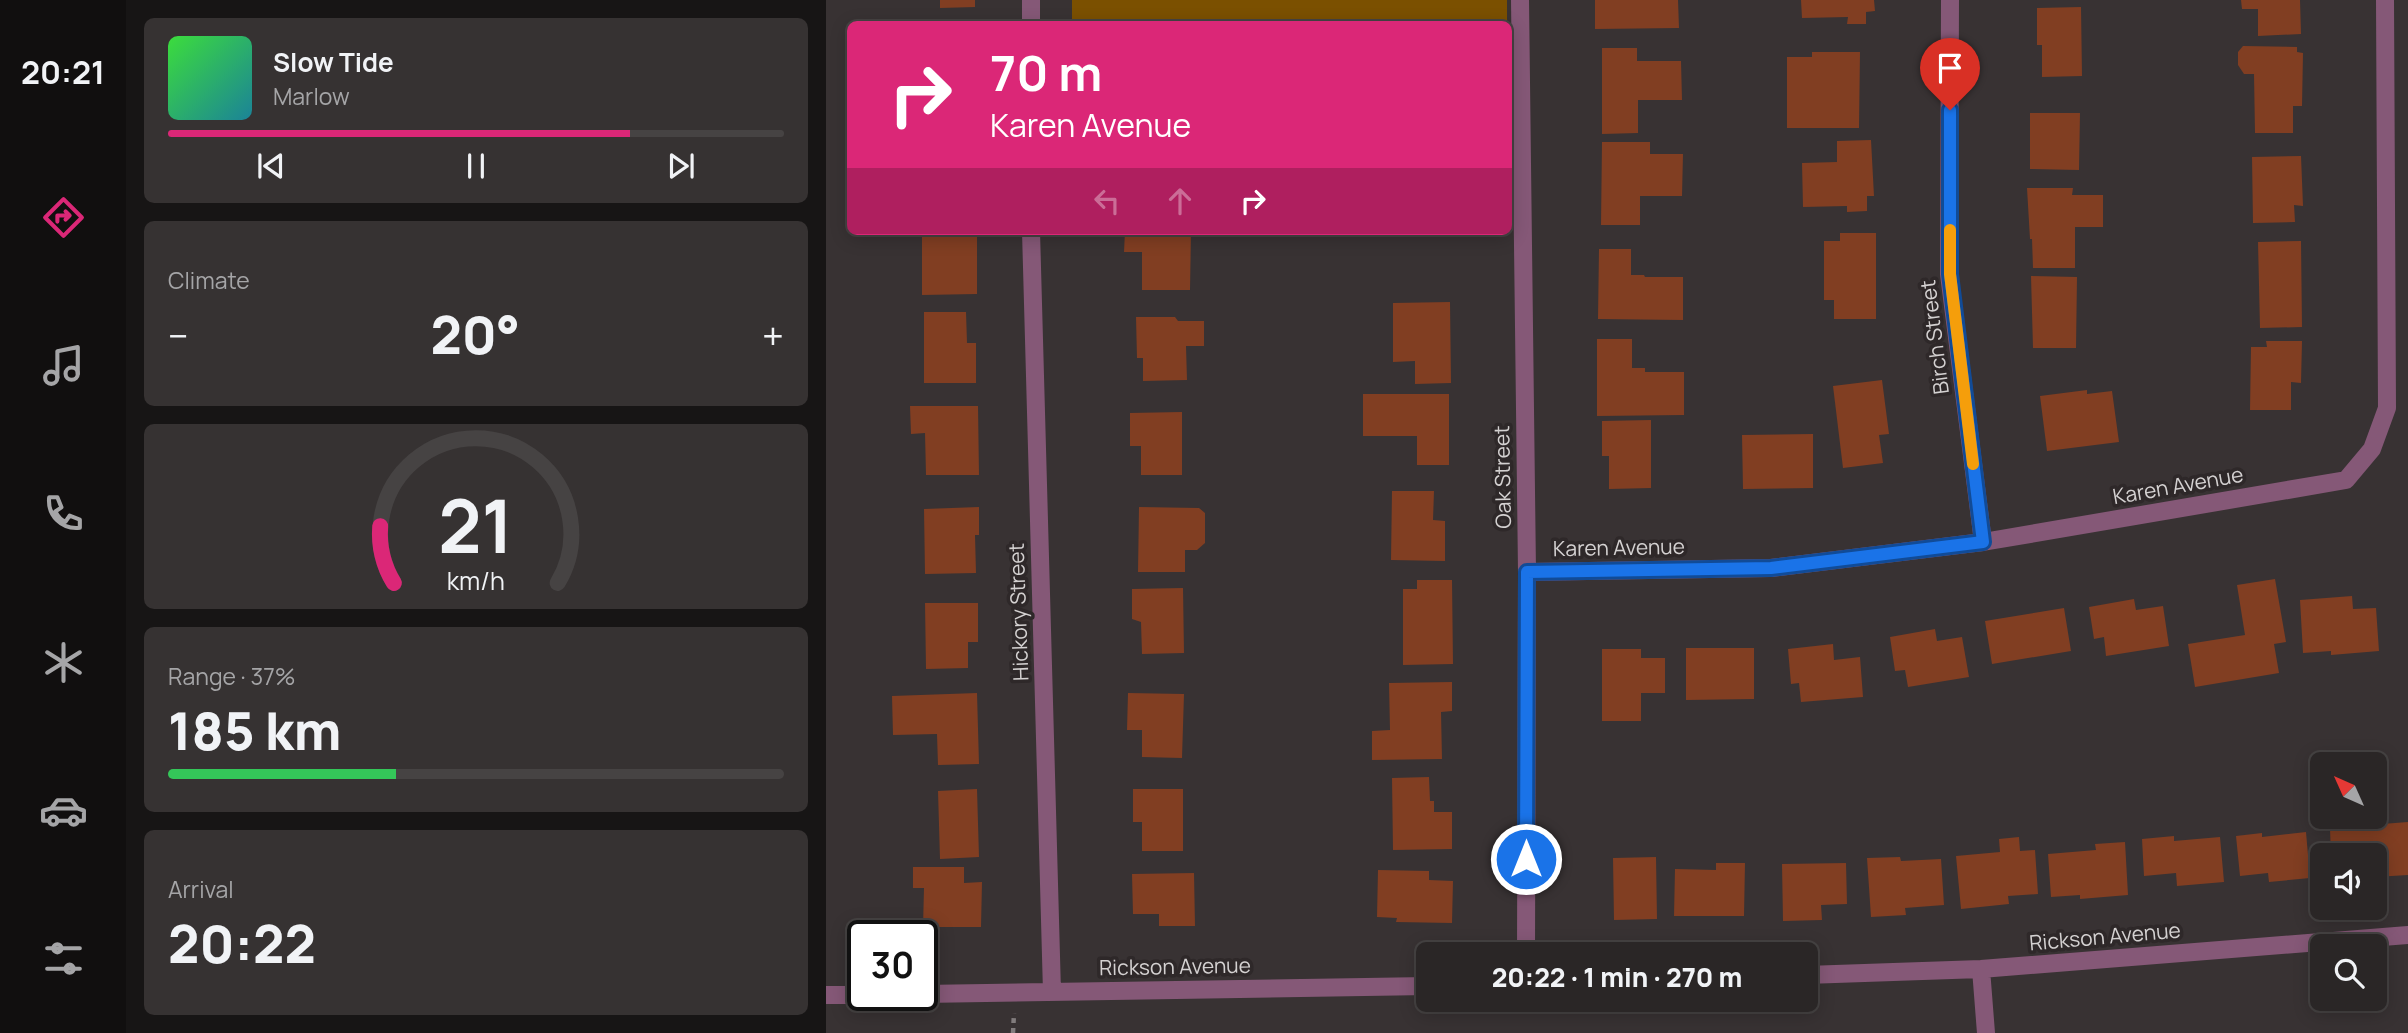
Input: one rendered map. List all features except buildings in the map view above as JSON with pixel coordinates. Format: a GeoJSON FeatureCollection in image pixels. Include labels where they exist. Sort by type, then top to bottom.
{"type":"FeatureCollection","features":[{"type":"Feature","properties":{"kind":"street"},"geometry":{"type":"LineString","coordinates":[[1031,0],[1031,21]]}},
{"type":"Feature","properties":{"kind":"street","name":"Oak Street"},"geometry":{"type":"LineString","coordinates":[[1520,0],[1527,572],[1526,942]]}},
{"type":"Feature","properties":{"kind":"street","name":"Birch Street"},"geometry":{"type":"LineString","coordinates":[[1950,0],[1950,274],[1983,542]]}},
{"type":"Feature","properties":{"kind":"street","name":"Karen Avenue"},"geometry":{"type":"LineString","coordinates":[[1527,572],[1771,568],[1983,542],[2346,480],[2372,449],[2387,408],[2385,0]]}},
{"type":"Feature","properties":{"kind":"street","name":"Hickory Street"},"geometry":{"type":"LineString","coordinates":[[1031,235],[1052,992]]}},
{"type":"Feature","properties":{"kind":"street","name":"Rickson Avenue"},"geometry":{"type":"LineString","coordinates":[[1818,975],[1981,969],[2408,935]]}},
{"type":"Feature","properties":{"kind":"street"},"geometry":{"type":"LineString","coordinates":[[1981,969],[1986,1033]]}},
{"type":"Feature","properties":{"kind":"street","name":"Rickson Avenue"},"geometry":{"type":"LineString","coordinates":[[938,994],[1416,986]]}},
{"type":"Feature","properties":{"kind":"street"},"geometry":{"type":"LineString","coordinates":[[826,995],[847,995]]}},
{"type":"Feature","properties":{"kind":"shaded area"},"geometry":{"type":"Polygon","coordinates":[[[1072,0],[1507,0],[1507,21],[1072,21],[1072,0]]]}},
{"type":"Feature","properties":{"kind":"slow traffic"},"geometry":{"type":"LineString","coordinates":[[1950,230],[1950,274],[1973,464]]}},
{"type":"Feature","properties":{"kind":"route"},"geometry":{"type":"LineString","coordinates":[[1526,859],[1527,572],[1771,568],[1983,542],[1950,274],[1950,110]]}}]}
